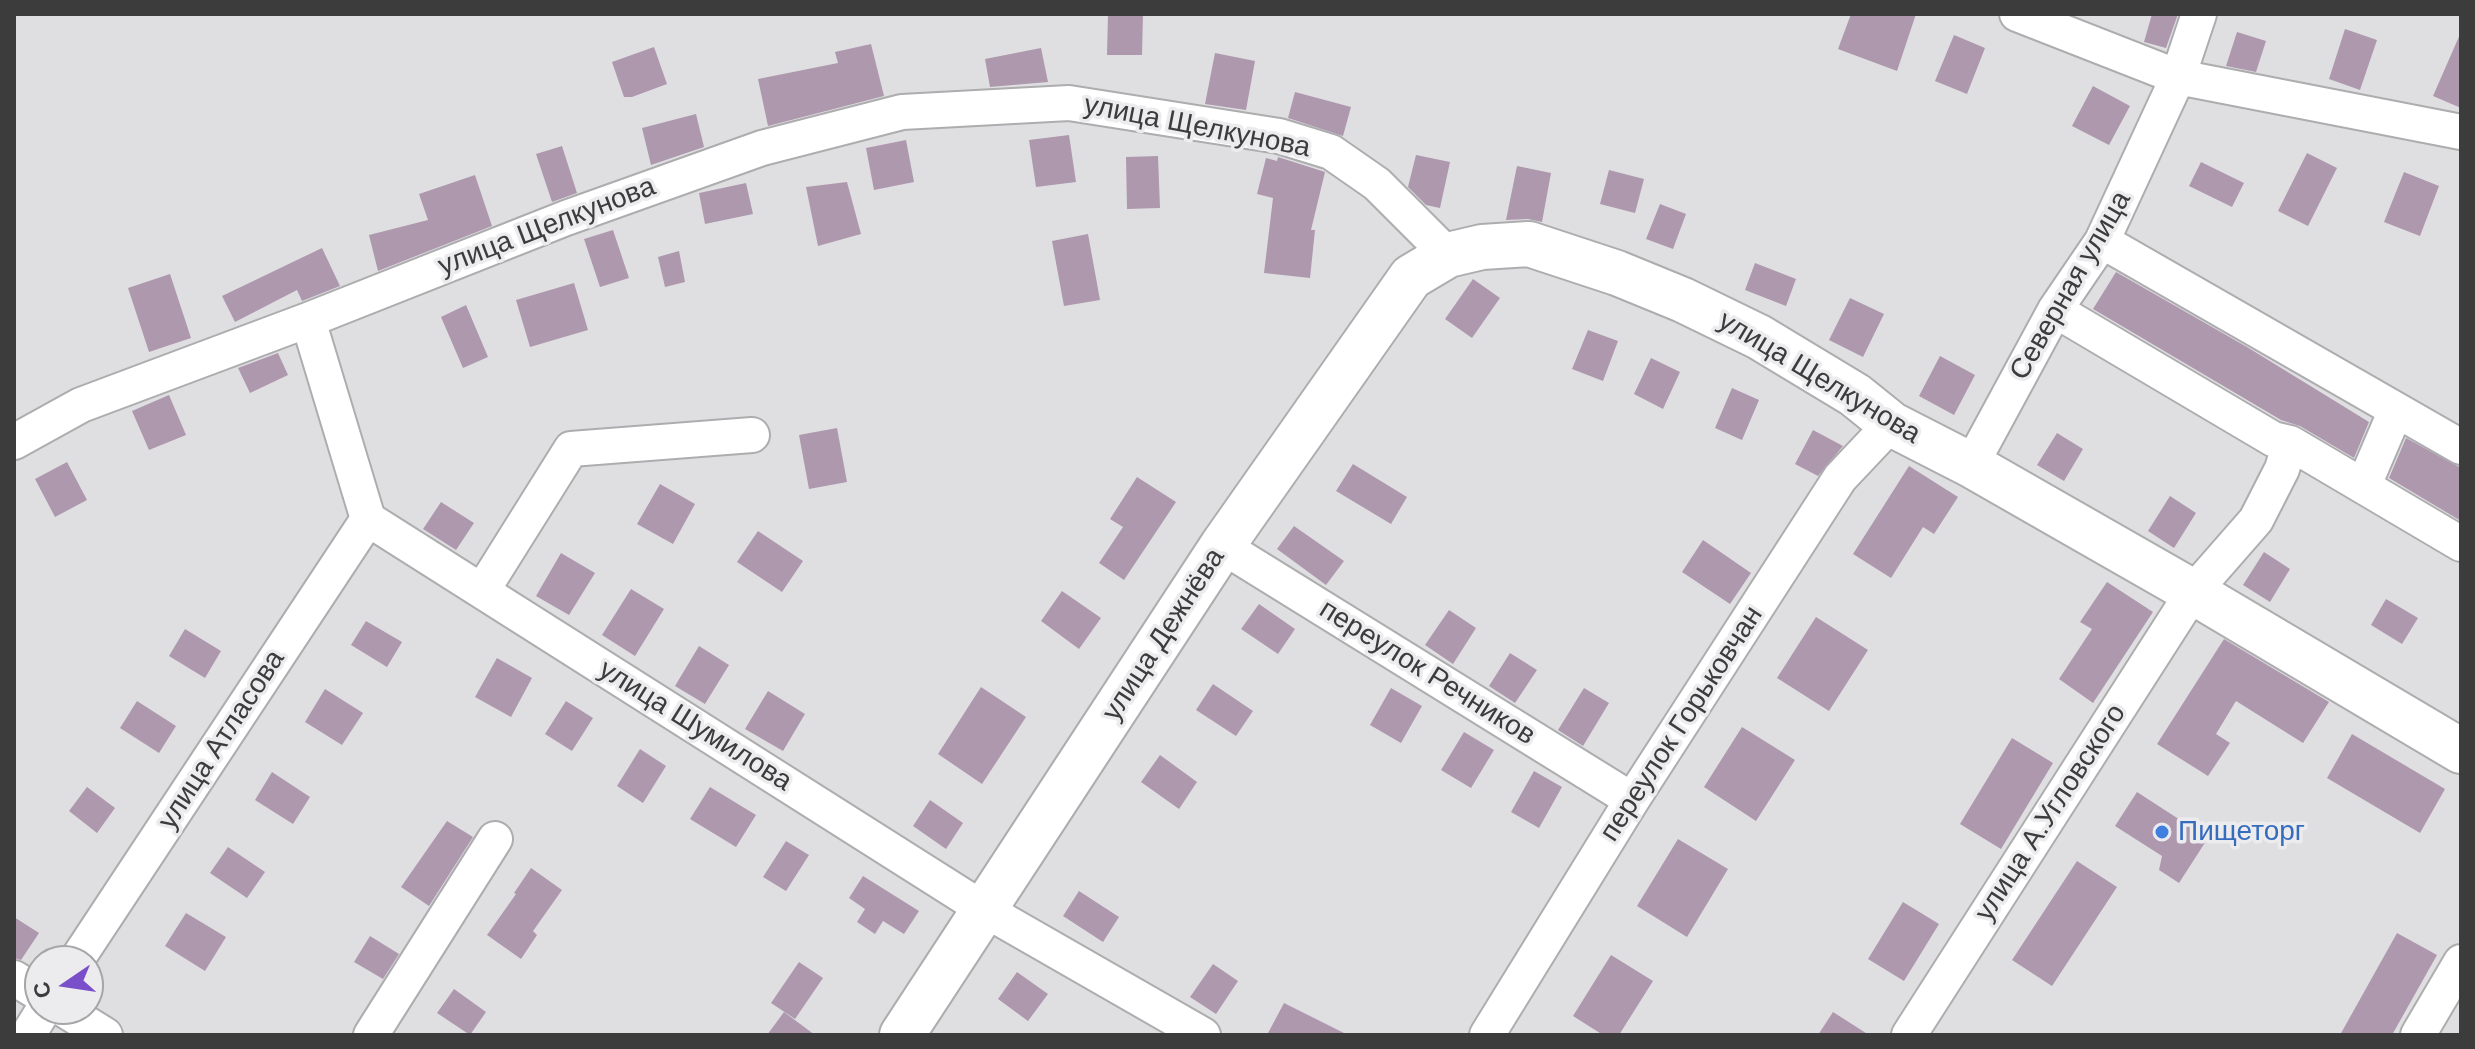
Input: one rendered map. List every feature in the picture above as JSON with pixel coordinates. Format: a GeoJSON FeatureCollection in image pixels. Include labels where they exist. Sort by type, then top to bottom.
{"type":"FeatureCollection","features":[{"type":"Feature","properties":{"kind":"main road","name":"улица Щелкунова"},"geometry":{"type":"LineString","coordinates":[[1448,255],[1482,247],[1529,244],[1617,273],[1683,300],[1759,337],[1855,395],[1891,424],[1971,465],[2193,592],[2461,751]]}},
{"type":"Feature","properties":{"kind":"main road","name":"улица Дежнёва"},"geometry":{"type":"LineString","coordinates":[[902,1035],[1222,546],[1411,277],[1448,255]]}},
{"type":"Feature","properties":{"kind":"street"},"geometry":{"type":"LineString","coordinates":[[2017,14],[2178,77],[2461,132]]}},
{"type":"Feature","properties":{"kind":"street","name":"Северная улица"},"geometry":{"type":"LineString","coordinates":[[1971,465],[2055,310],[2102,241],[2178,77],[2199,14]]}},
{"type":"Feature","properties":{"kind":"street","name":"улица Щелкунова"},"geometry":{"type":"LineString","coordinates":[[14,442],[81,405],[566,218],[762,148],[902,112],[1069,103],[1279,136],[1331,152],[1377,184],[1448,255]]}},
{"type":"Feature","properties":{"kind":"street"},"geometry":{"type":"LineString","coordinates":[[2102,241],[2461,447]]}},
{"type":"Feature","properties":{"kind":"street"},"geometry":{"type":"LineString","coordinates":[[2055,310],[2273,439],[2290,443],[2461,544]]}},
{"type":"Feature","properties":{"kind":"street"},"geometry":{"type":"LineString","coordinates":[[308,320],[368,519]]}},
{"type":"Feature","properties":{"kind":"street"},"geometry":{"type":"LineString","coordinates":[[2364,485],[2396,410]]}},
{"type":"Feature","properties":{"kind":"street","name":"переулок Горьковчан"},"geometry":{"type":"LineString","coordinates":[[1487,1035],[1632,800],[1840,478],[1891,424]]}},
{"type":"Feature","properties":{"kind":"street"},"geometry":{"type":"LineString","coordinates":[[482,591],[571,449],[752,435]]}},
{"type":"Feature","properties":{"kind":"street","name":"улица А.Угловского"},"geometry":{"type":"LineString","coordinates":[[1909,1035],[2193,592],[2256,520],[2282,469],[2290,443]]}},
{"type":"Feature","properties":{"kind":"street","name":"улица Шумилова"},"geometry":{"type":"LineString","coordinates":[[368,519],[985,910],[1203,1035]]}},
{"type":"Feature","properties":{"kind":"street","name":"улица Атласова"},"geometry":{"type":"LineString","coordinates":[[87,945],[368,519]]}},
{"type":"Feature","properties":{"kind":"street","name":"переулок Речников"},"geometry":{"type":"LineString","coordinates":[[1222,546],[1632,800]]}},
{"type":"Feature","properties":{"kind":"street"},"geometry":{"type":"LineString","coordinates":[[371,1035],[495,839]]}},
{"type":"Feature","properties":{"kind":"street"},"geometry":{"type":"LineString","coordinates":[[2418,1035],[2461,962]]}},
{"type":"Feature","properties":{"kind":"building"},"geometry":{"type":"Polygon","coordinates":[[[1108,14],[1143,14],[1142,55],[1107,55],[1108,14]]]}},
{"type":"Feature","properties":{"kind":"building"},"geometry":{"type":"Polygon","coordinates":[[[1851,14],[1916,14],[1897,71],[1838,49],[1851,14]]]}},
{"type":"Feature","properties":{"kind":"building"},"geometry":{"type":"Polygon","coordinates":[[[2152,14],[2178,14],[2166,48],[2144,42],[2152,14]]]}},
{"type":"Feature","properties":{"kind":"building"},"geometry":{"type":"Polygon","coordinates":[[[2345,29],[2377,40],[2360,90],[2329,79],[2345,29]]]}},
{"type":"Feature","properties":{"kind":"building"},"geometry":{"type":"Polygon","coordinates":[[[2237,32],[2266,41],[2256,72],[2226,66],[2237,32]]]}},
{"type":"Feature","properties":{"kind":"building"},"geometry":{"type":"Polygon","coordinates":[[[2461,32],[2461,108],[2433,96],[2461,32]]]}},
{"type":"Feature","properties":{"kind":"building"},"geometry":{"type":"Polygon","coordinates":[[[1954,35],[1985,48],[1967,94],[1935,81],[1954,35]]]}},
{"type":"Feature","properties":{"kind":"building"},"geometry":{"type":"Polygon","coordinates":[[[871,44],[884,96],[768,126],[758,79],[838,63],[835,52],[871,44]]]}},
{"type":"Feature","properties":{"kind":"building"},"geometry":{"type":"Polygon","coordinates":[[[654,47],[667,84],[624,97],[612,62],[654,47]]]}},
{"type":"Feature","properties":{"kind":"building"},"geometry":{"type":"Polygon","coordinates":[[[1041,48],[1048,82],[990,87],[985,59],[1041,48]]]}},
{"type":"Feature","properties":{"kind":"building"},"geometry":{"type":"Polygon","coordinates":[[[1215,53],[1255,61],[1246,110],[1205,104],[1215,53]]]}},
{"type":"Feature","properties":{"kind":"building"},"geometry":{"type":"Polygon","coordinates":[[[2093,86],[2130,106],[2109,145],[2072,126],[2093,86]]]}},
{"type":"Feature","properties":{"kind":"building"},"geometry":{"type":"Polygon","coordinates":[[[1295,92],[1351,107],[1343,136],[1288,118],[1295,92]]]}},
{"type":"Feature","properties":{"kind":"building"},"geometry":{"type":"Polygon","coordinates":[[[696,114],[704,147],[651,165],[642,128],[696,114]]]}},
{"type":"Feature","properties":{"kind":"building"},"geometry":{"type":"Polygon","coordinates":[[[1069,135],[1076,182],[1036,187],[1029,140],[1069,135]]]}},
{"type":"Feature","properties":{"kind":"building"},"geometry":{"type":"Polygon","coordinates":[[[906,140],[914,182],[874,190],[866,148],[906,140]]]}},
{"type":"Feature","properties":{"kind":"building"},"geometry":{"type":"Polygon","coordinates":[[[562,146],[577,193],[552,202],[536,154],[562,146]]]}},
{"type":"Feature","properties":{"kind":"building"},"geometry":{"type":"Polygon","coordinates":[[[2307,153],[2337,168],[2308,226],[2278,211],[2307,153]]]}},
{"type":"Feature","properties":{"kind":"building"},"geometry":{"type":"Polygon","coordinates":[[[1416,155],[1450,162],[1440,208],[1426,205],[1408,187],[1416,155]]]}},
{"type":"Feature","properties":{"kind":"building"},"geometry":{"type":"Polygon","coordinates":[[[1158,156],[1160,208],[1127,209],[1126,157],[1158,156]]]}},
{"type":"Feature","properties":{"kind":"building"},"geometry":{"type":"Polygon","coordinates":[[[1278,157],[1325,172],[1311,230],[1315,230],[1310,278],[1264,273],[1273,198],[1257,194],[1266,158],[1277,161],[1278,157]]]}},
{"type":"Feature","properties":{"kind":"building"},"geometry":{"type":"Polygon","coordinates":[[[2201,162],[2244,183],[2232,207],[2189,186],[2201,162]]]}},
{"type":"Feature","properties":{"kind":"building"},"geometry":{"type":"Polygon","coordinates":[[[1517,166],[1551,173],[1542,222],[1506,220],[1517,166]]]}},
{"type":"Feature","properties":{"kind":"building"},"geometry":{"type":"Polygon","coordinates":[[[1609,170],[1644,179],[1635,213],[1600,204],[1609,170]]]}},
{"type":"Feature","properties":{"kind":"building"},"geometry":{"type":"Polygon","coordinates":[[[2404,172],[2439,186],[2420,236],[2384,222],[2404,172]]]}},
{"type":"Feature","properties":{"kind":"building"},"geometry":{"type":"Polygon","coordinates":[[[475,175],[492,226],[378,271],[369,235],[428,220],[419,194],[475,175]]]}},
{"type":"Feature","properties":{"kind":"building"},"geometry":{"type":"Polygon","coordinates":[[[847,182],[861,234],[818,246],[806,187],[847,182]]]}},
{"type":"Feature","properties":{"kind":"building"},"geometry":{"type":"Polygon","coordinates":[[[746,183],[753,214],[705,224],[699,193],[746,183]]]}},
{"type":"Feature","properties":{"kind":"building"},"geometry":{"type":"Polygon","coordinates":[[[1660,204],[1686,214],[1673,249],[1646,239],[1660,204]]]}},
{"type":"Feature","properties":{"kind":"building"},"geometry":{"type":"Polygon","coordinates":[[[613,230],[629,278],[600,287],[584,239],[613,230]]]}},
{"type":"Feature","properties":{"kind":"building"},"geometry":{"type":"Polygon","coordinates":[[[1088,234],[1100,300],[1064,306],[1052,241],[1088,234]]]}},
{"type":"Feature","properties":{"kind":"building"},"geometry":{"type":"Polygon","coordinates":[[[322,248],[340,286],[302,301],[297,290],[235,322],[222,296],[322,248]]]}},
{"type":"Feature","properties":{"kind":"building"},"geometry":{"type":"Polygon","coordinates":[[[679,251],[685,282],[665,287],[658,257],[679,251]]]}},
{"type":"Feature","properties":{"kind":"building"},"geometry":{"type":"Polygon","coordinates":[[[1755,263],[1796,279],[1786,306],[1745,290],[1755,263]]]}},
{"type":"Feature","properties":{"kind":"building"},"geometry":{"type":"Polygon","coordinates":[[[2116,272],[2369,422],[2354,458],[2300,426],[2281,420],[2093,309],[2116,272]]]}},
{"type":"Feature","properties":{"kind":"building"},"geometry":{"type":"Polygon","coordinates":[[[170,274],[191,338],[149,352],[128,288],[170,274]]]}},
{"type":"Feature","properties":{"kind":"building"},"geometry":{"type":"Polygon","coordinates":[[[1473,279],[1500,298],[1472,338],[1445,319],[1473,279]]]}},
{"type":"Feature","properties":{"kind":"building"},"geometry":{"type":"Polygon","coordinates":[[[574,283],[588,330],[530,347],[516,300],[574,283]]]}},
{"type":"Feature","properties":{"kind":"building"},"geometry":{"type":"Polygon","coordinates":[[[1850,298],[1884,314],[1863,357],[1829,340],[1850,298]]]}},
{"type":"Feature","properties":{"kind":"building"},"geometry":{"type":"Polygon","coordinates":[[[466,305],[488,357],[463,368],[441,317],[466,305]]]}},
{"type":"Feature","properties":{"kind":"building"},"geometry":{"type":"Polygon","coordinates":[[[1588,330],[1618,341],[1603,381],[1572,369],[1588,330]]]}},
{"type":"Feature","properties":{"kind":"building"},"geometry":{"type":"Polygon","coordinates":[[[278,353],[288,375],[250,393],[238,368],[278,353]]]}},
{"type":"Feature","properties":{"kind":"building"},"geometry":{"type":"Polygon","coordinates":[[[1940,356],[1975,375],[1954,415],[1919,396],[1940,356]]]}},
{"type":"Feature","properties":{"kind":"building"},"geometry":{"type":"Polygon","coordinates":[[[1651,358],[1680,372],[1663,409],[1634,394],[1651,358]]]}},
{"type":"Feature","properties":{"kind":"building"},"geometry":{"type":"Polygon","coordinates":[[[1732,388],[1759,400],[1742,440],[1715,428],[1732,388]]]}},
{"type":"Feature","properties":{"kind":"building"},"geometry":{"type":"Polygon","coordinates":[[[169,395],[186,435],[149,450],[132,411],[169,395]]]}},
{"type":"Feature","properties":{"kind":"building"},"geometry":{"type":"Polygon","coordinates":[[[837,428],[847,482],[809,489],[799,435],[837,428]]]}},
{"type":"Feature","properties":{"kind":"building"},"geometry":{"type":"Polygon","coordinates":[[[1813,430],[1843,446],[1818,476],[1795,464],[1813,430]]]}},
{"type":"Feature","properties":{"kind":"building"},"geometry":{"type":"Polygon","coordinates":[[[2057,433],[2083,449],[2064,481],[2037,465],[2057,433]]]}},
{"type":"Feature","properties":{"kind":"building"},"geometry":{"type":"Polygon","coordinates":[[[2406,438],[2461,468],[2461,521],[2389,478],[2406,438]]]}},
{"type":"Feature","properties":{"kind":"building"},"geometry":{"type":"Polygon","coordinates":[[[67,462],[87,500],[55,517],[35,479],[67,462]]]}},
{"type":"Feature","properties":{"kind":"building"},"geometry":{"type":"Polygon","coordinates":[[[1353,464],[1407,497],[1391,524],[1336,491],[1353,464]]]}},
{"type":"Feature","properties":{"kind":"building"},"geometry":{"type":"Polygon","coordinates":[[[1909,466],[1958,497],[1934,534],[1923,527],[1891,578],[1853,554],[1909,466]]]}},
{"type":"Feature","properties":{"kind":"building"},"geometry":{"type":"Polygon","coordinates":[[[1137,477],[1176,502],[1124,580],[1099,563],[1123,527],[1110,519],[1137,477]]]}},
{"type":"Feature","properties":{"kind":"building"},"geometry":{"type":"Polygon","coordinates":[[[660,484],[695,504],[673,544],[637,524],[660,484]]]}},
{"type":"Feature","properties":{"kind":"building"},"geometry":{"type":"Polygon","coordinates":[[[2170,496],[2196,513],[2174,548],[2148,531],[2170,496]]]}},
{"type":"Feature","properties":{"kind":"building"},"geometry":{"type":"Polygon","coordinates":[[[441,502],[474,523],[456,550],[423,529],[441,502]]]}},
{"type":"Feature","properties":{"kind":"building"},"geometry":{"type":"Polygon","coordinates":[[[1294,526],[1344,561],[1326,585],[1277,549],[1294,526]]]}},
{"type":"Feature","properties":{"kind":"building"},"geometry":{"type":"Polygon","coordinates":[[[758,531],[803,561],[782,592],[737,562],[758,531]]]}},
{"type":"Feature","properties":{"kind":"building"},"geometry":{"type":"Polygon","coordinates":[[[1703,540],[1751,573],[1730,604],[1682,572],[1703,540]]]}},
{"type":"Feature","properties":{"kind":"building"},"geometry":{"type":"Polygon","coordinates":[[[2264,552],[2290,569],[2270,602],[2243,585],[2264,552]]]}},
{"type":"Feature","properties":{"kind":"building"},"geometry":{"type":"Polygon","coordinates":[[[561,553],[595,573],[569,615],[536,596],[561,553]]]}},
{"type":"Feature","properties":{"kind":"building"},"geometry":{"type":"Polygon","coordinates":[[[2107,582],[2153,612],[2093,703],[2059,679],[2092,629],[2080,622],[2107,582]]]}},
{"type":"Feature","properties":{"kind":"building"},"geometry":{"type":"Polygon","coordinates":[[[631,589],[664,609],[635,656],[602,635],[631,589]]]}},
{"type":"Feature","properties":{"kind":"building"},"geometry":{"type":"Polygon","coordinates":[[[1062,591],[1101,618],[1079,649],[1041,621],[1062,591]]]}},
{"type":"Feature","properties":{"kind":"building"},"geometry":{"type":"Polygon","coordinates":[[[2386,599],[2418,618],[2402,644],[2371,625],[2386,599]]]}},
{"type":"Feature","properties":{"kind":"building"},"geometry":{"type":"Polygon","coordinates":[[[1259,604],[1295,629],[1278,654],[1241,629],[1259,604]]]}},
{"type":"Feature","properties":{"kind":"building"},"geometry":{"type":"Polygon","coordinates":[[[1449,610],[1476,628],[1453,664],[1425,645],[1449,610]]]}},
{"type":"Feature","properties":{"kind":"building"},"geometry":{"type":"Polygon","coordinates":[[[1816,617],[1868,650],[1829,711],[1777,678],[1816,617]]]}},
{"type":"Feature","properties":{"kind":"building"},"geometry":{"type":"Polygon","coordinates":[[[366,621],[402,642],[387,667],[351,645],[366,621]]]}},
{"type":"Feature","properties":{"kind":"building"},"geometry":{"type":"Polygon","coordinates":[[[185,629],[221,651],[205,678],[169,656],[185,629]]]}},
{"type":"Feature","properties":{"kind":"building"},"geometry":{"type":"Polygon","coordinates":[[[2224,639],[2329,702],[2303,743],[2236,701],[2216,734],[2230,743],[2208,776],[2157,744],[2224,639]]]}},
{"type":"Feature","properties":{"kind":"building"},"geometry":{"type":"Polygon","coordinates":[[[699,646],[729,665],[705,704],[675,686],[699,646]]]}},
{"type":"Feature","properties":{"kind":"building"},"geometry":{"type":"Polygon","coordinates":[[[1510,653],[1537,670],[1515,703],[1489,686],[1510,653]]]}},
{"type":"Feature","properties":{"kind":"building"},"geometry":{"type":"Polygon","coordinates":[[[497,658],[532,678],[511,717],[475,697],[497,658]]]}},
{"type":"Feature","properties":{"kind":"building"},"geometry":{"type":"Polygon","coordinates":[[[1213,684],[1253,711],[1236,736],[1196,710],[1213,684]]]}},
{"type":"Feature","properties":{"kind":"building"},"geometry":{"type":"Polygon","coordinates":[[[981,687],[1026,717],[982,784],[938,754],[981,687]]]}},
{"type":"Feature","properties":{"kind":"building"},"geometry":{"type":"Polygon","coordinates":[[[1391,688],[1422,706],[1401,743],[1370,725],[1391,688]]]}},
{"type":"Feature","properties":{"kind":"building"},"geometry":{"type":"Polygon","coordinates":[[[1584,688],[1609,703],[1583,746],[1558,730],[1584,688]]]}},
{"type":"Feature","properties":{"kind":"building"},"geometry":{"type":"Polygon","coordinates":[[[325,689],[363,713],[342,745],[305,722],[325,689]]]}},
{"type":"Feature","properties":{"kind":"building"},"geometry":{"type":"Polygon","coordinates":[[[768,691],[805,714],[783,751],[745,729],[768,691]]]}},
{"type":"Feature","properties":{"kind":"building"},"geometry":{"type":"Polygon","coordinates":[[[137,701],[176,726],[159,753],[120,728],[137,701]]]}},
{"type":"Feature","properties":{"kind":"building"},"geometry":{"type":"Polygon","coordinates":[[[566,701],[593,718],[572,751],[545,734],[566,701]]]}},
{"type":"Feature","properties":{"kind":"building"},"geometry":{"type":"Polygon","coordinates":[[[1742,727],[1795,760],[1756,821],[1704,787],[1742,727]]]}},
{"type":"Feature","properties":{"kind":"building"},"geometry":{"type":"Polygon","coordinates":[[[1464,732],[1494,750],[1471,788],[1441,770],[1464,732]]]}},
{"type":"Feature","properties":{"kind":"building"},"geometry":{"type":"Polygon","coordinates":[[[2352,734],[2445,789],[2420,833],[2327,778],[2352,734]]]}},
{"type":"Feature","properties":{"kind":"building"},"geometry":{"type":"Polygon","coordinates":[[[2012,738],[2053,763],[2001,849],[1960,824],[2012,738]]]}},
{"type":"Feature","properties":{"kind":"building"},"geometry":{"type":"Polygon","coordinates":[[[640,749],[666,766],[643,803],[617,786],[640,749]]]}},
{"type":"Feature","properties":{"kind":"building"},"geometry":{"type":"Polygon","coordinates":[[[1160,755],[1197,782],[1179,809],[1141,782],[1160,755]]]}},
{"type":"Feature","properties":{"kind":"building"},"geometry":{"type":"Polygon","coordinates":[[[1534,771],[1562,787],[1539,828],[1511,812],[1534,771]]]}},
{"type":"Feature","properties":{"kind":"building"},"geometry":{"type":"Polygon","coordinates":[[[272,772],[310,797],[293,824],[255,800],[272,772]]]}},
{"type":"Feature","properties":{"kind":"building"},"geometry":{"type":"Polygon","coordinates":[[[87,787],[115,808],[97,833],[69,811],[87,787]]]}},
{"type":"Feature","properties":{"kind":"building"},"geometry":{"type":"Polygon","coordinates":[[[710,787],[756,815],[736,847],[690,819],[710,787]]]}},
{"type":"Feature","properties":{"kind":"building","name":"Пищеторг"},"geometry":{"type":"Polygon","coordinates":[[[2137,792],[2208,838],[2179,883],[2159,870],[2162,856],[2115,826],[2137,792]]]}},
{"type":"Feature","properties":{"kind":"building"},"geometry":{"type":"Polygon","coordinates":[[[930,800],[963,823],[946,849],[913,826],[930,800]]]}},
{"type":"Feature","properties":{"kind":"building"},"geometry":{"type":"Polygon","coordinates":[[[447,821],[473,837],[429,906],[401,887],[447,821]]]}},
{"type":"Feature","properties":{"kind":"building"},"geometry":{"type":"Polygon","coordinates":[[[1678,839],[1728,869],[1687,937],[1637,906],[1678,839]]]}},
{"type":"Feature","properties":{"kind":"building"},"geometry":{"type":"Polygon","coordinates":[[[786,841],[809,855],[786,891],[763,877],[786,841]]]}},
{"type":"Feature","properties":{"kind":"building"},"geometry":{"type":"Polygon","coordinates":[[[228,847],[265,872],[247,898],[210,873],[228,847]]]}},
{"type":"Feature","properties":{"kind":"building"},"geometry":{"type":"Polygon","coordinates":[[[2077,861],[2117,887],[2052,986],[2012,960],[2077,861]]]}},
{"type":"Feature","properties":{"kind":"building"},"geometry":{"type":"Polygon","coordinates":[[[531,868],[562,890],[533,931],[537,935],[521,959],[487,935],[531,868]]]}},
{"type":"Feature","properties":{"kind":"building"},"geometry":{"type":"Polygon","coordinates":[[[863,876],[919,911],[904,934],[883,921],[875,934],[857,922],[865,909],[849,898],[863,876]]]}},
{"type":"Feature","properties":{"kind":"building"},"geometry":{"type":"Polygon","coordinates":[[[1079,891],[1119,917],[1103,942],[1063,916],[1079,891]]]}},
{"type":"Feature","properties":{"kind":"building"},"geometry":{"type":"Polygon","coordinates":[[[1903,902],[1939,924],[1904,981],[1868,959],[1903,902]]]}},
{"type":"Feature","properties":{"kind":"building"},"geometry":{"type":"Polygon","coordinates":[[[186,913],[226,937],[205,971],[165,946],[186,913]]]}},
{"type":"Feature","properties":{"kind":"building"},"geometry":{"type":"Polygon","coordinates":[[[14,917],[39,933],[31,945],[24,945],[21,960],[14,958],[14,917]]]}},
{"type":"Feature","properties":{"kind":"building"},"geometry":{"type":"Polygon","coordinates":[[[2397,933],[2437,955],[2392,1035],[2340,1035],[2397,933]]]}},
{"type":"Feature","properties":{"kind":"building"},"geometry":{"type":"Polygon","coordinates":[[[370,936],[399,954],[383,979],[354,962],[370,936]]]}},
{"type":"Feature","properties":{"kind":"building"},"geometry":{"type":"Polygon","coordinates":[[[1611,955],[1653,981],[1619,1035],[1603,1035],[1573,1016],[1611,955]]]}},
{"type":"Feature","properties":{"kind":"building"},"geometry":{"type":"Polygon","coordinates":[[[799,962],[823,978],[795,1019],[771,1003],[799,962]]]}},
{"type":"Feature","properties":{"kind":"building"},"geometry":{"type":"Polygon","coordinates":[[[1213,964],[1238,981],[1216,1014],[1190,997],[1213,964]]]}},
{"type":"Feature","properties":{"kind":"building"},"geometry":{"type":"Polygon","coordinates":[[[1017,972],[1048,994],[1028,1021],[998,999],[1017,972]]]}},
{"type":"Feature","properties":{"kind":"building"},"geometry":{"type":"Polygon","coordinates":[[[454,989],[486,1012],[470,1035],[437,1013],[454,989]]]}},
{"type":"Feature","properties":{"kind":"building"},"geometry":{"type":"Polygon","coordinates":[[[1284,1003],[1348,1035],[1267,1035],[1284,1003]]]}},
{"type":"Feature","properties":{"kind":"building"},"geometry":{"type":"Polygon","coordinates":[[[784,1012],[815,1035],[767,1035],[784,1012]]]}},
{"type":"Feature","properties":{"kind":"building"},"geometry":{"type":"Polygon","coordinates":[[[1833,1012],[1869,1035],[1818,1035],[1833,1012]]]}},
{"type":"Feature","properties":{"kind":"place","name":"Пищеторг"},"geometry":{"type":"Point","coordinates":[2162,832]}}]}
